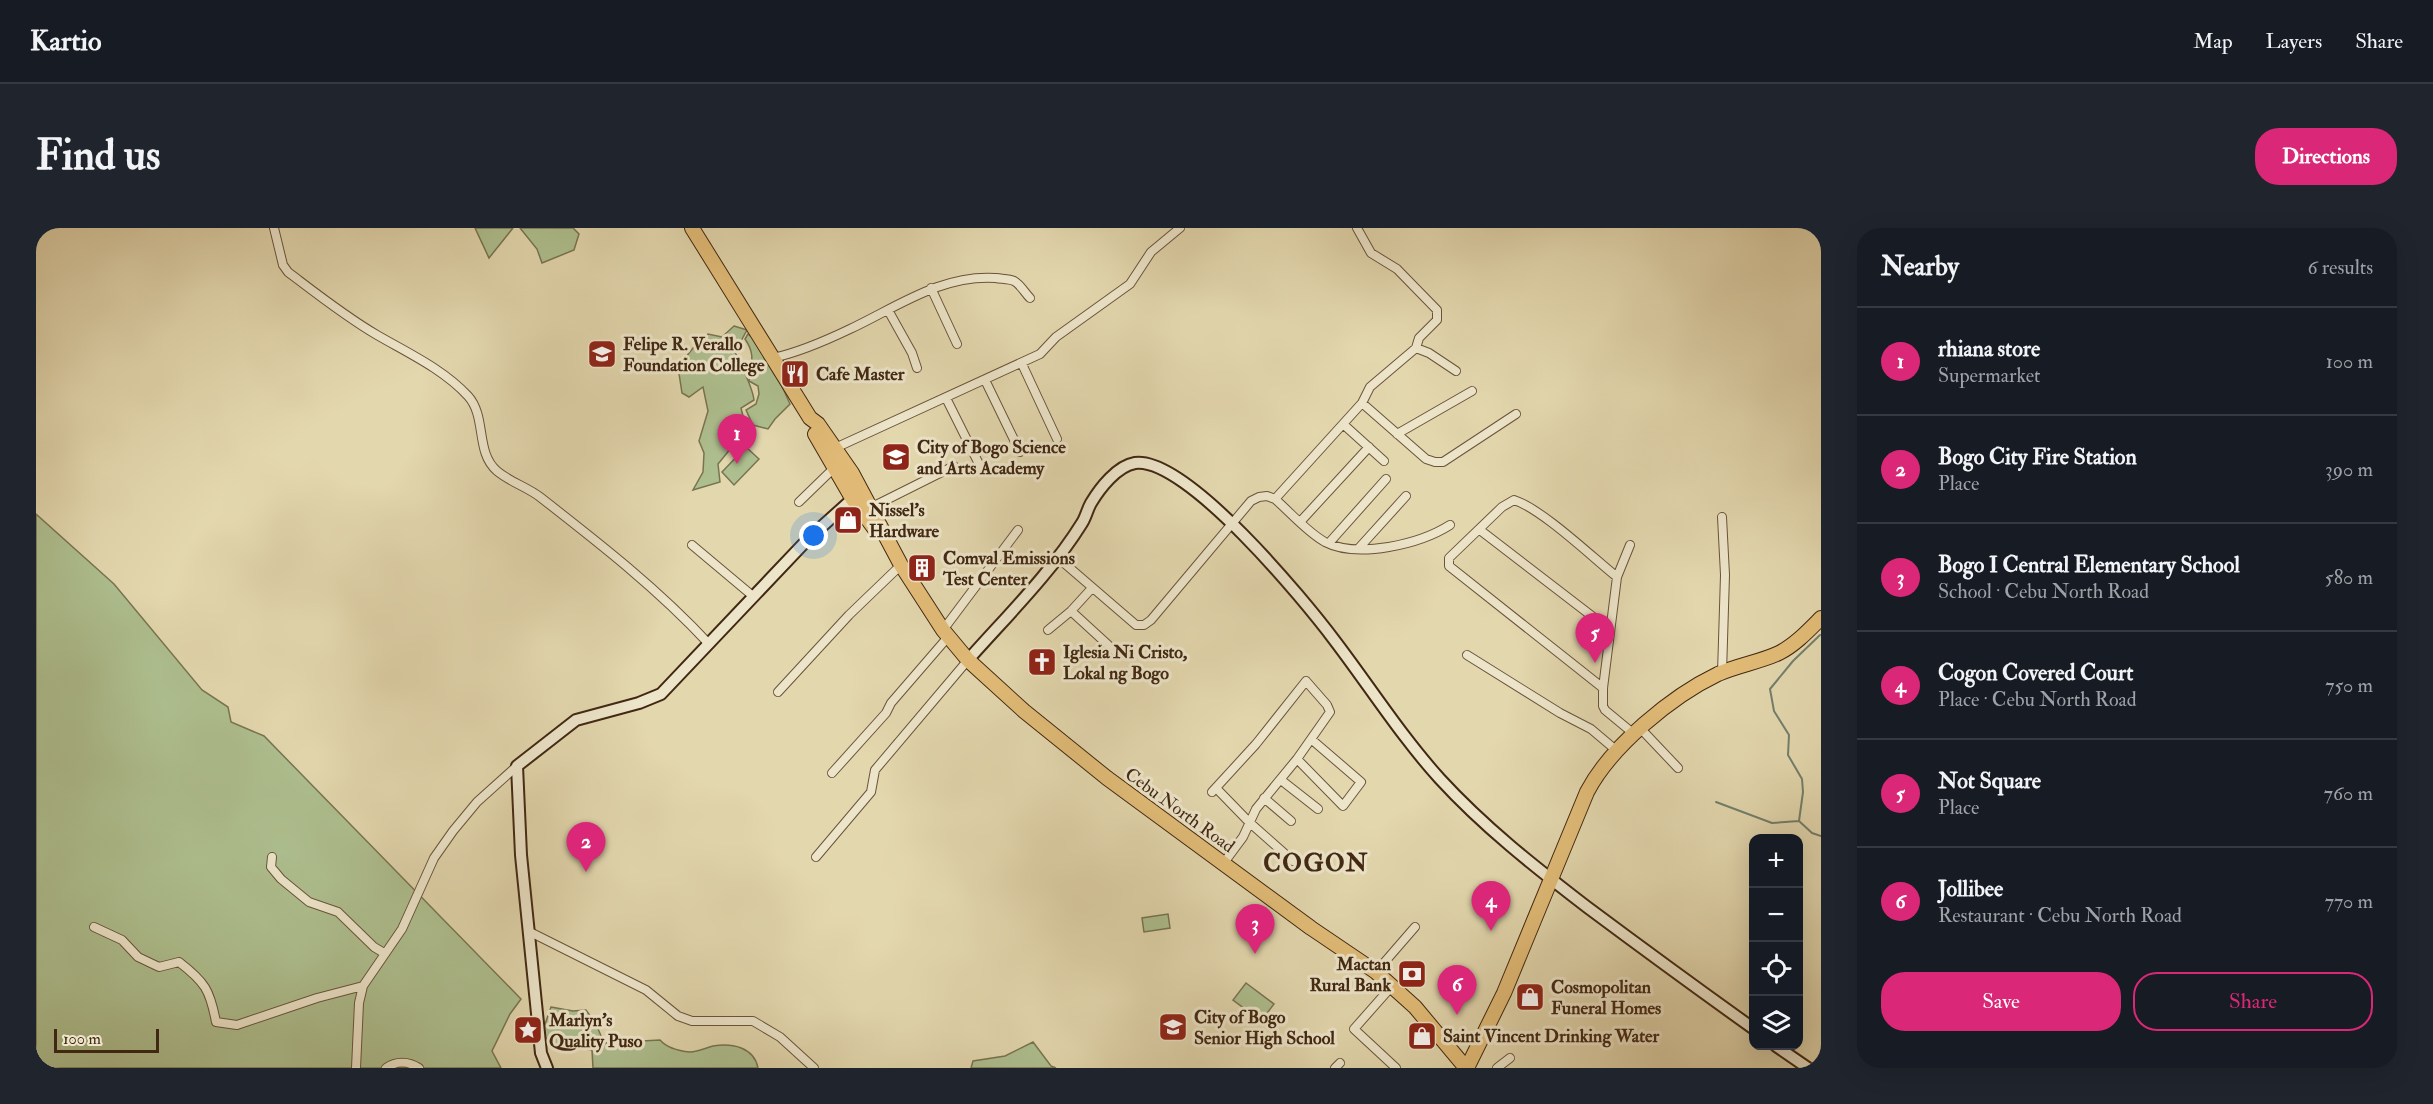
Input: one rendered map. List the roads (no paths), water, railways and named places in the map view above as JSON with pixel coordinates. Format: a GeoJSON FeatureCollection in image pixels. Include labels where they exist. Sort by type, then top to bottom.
{"type":"FeatureCollection","features":[{"type":"Feature","properties":{"kind":"highway","name":"Cebu North Road"},"geometry":{"type":"LineString","coordinates":[[692,228],[810,418],[812,428],[831,450],[946,634],[968,660],[1024,711],[1107,778],[1223,864],[1376,972],[1415,1007],[1467,1068],[1484,1038],[1587,792],[1599,772],[1617,751],[1683,694],[1722,673],[1780,652],[1821,618]]}},
{"type":"Feature","properties":{"kind":"highway","name":"Cebu North Road"},"geometry":{"type":"LineString","coordinates":[[831,450],[834,468],[849,481]]}},
{"type":"Feature","properties":{"kind":"highway","name":"Cebu North Road"},"geometry":{"type":"LineString","coordinates":[[857,494],[872,507],[899,561]]}},
{"type":"Feature","properties":{"kind":"highway"},"geometry":{"type":"LineString","coordinates":[[1449,1045],[1466,1046],[1484,1038]]}},
{"type":"Feature","properties":{"kind":"street"},"geometry":{"type":"LineString","coordinates":[[274,228],[283,265],[288,272],[336,308],[376,335],[413,354],[466,393],[475,408],[487,459],[497,471],[538,495],[649,584],[709,644]]}},
{"type":"Feature","properties":{"kind":"street"},"geometry":{"type":"LineString","coordinates":[[831,450],[1040,354],[1056,337],[1130,284],[1151,252],[1180,228]]}},
{"type":"Feature","properties":{"kind":"street"},"geometry":{"type":"LineString","coordinates":[[1275,499],[1362,403],[1370,387],[1416,348],[1419,338],[1437,320],[1437,310],[1397,269],[1371,253],[1357,228]]}},
{"type":"Feature","properties":{"kind":"street"},"geometry":{"type":"LineString","coordinates":[[773,358],[798,352],[932,288],[982,277],[1005,279],[1015,281],[1030,298]]}},
{"type":"Feature","properties":{"kind":"street"},"geometry":{"type":"LineString","coordinates":[[932,288],[957,344]]}},
{"type":"Feature","properties":{"kind":"street"},"geometry":{"type":"LineString","coordinates":[[888,310],[912,353],[917,369]]}},
{"type":"Feature","properties":{"kind":"street"},"geometry":{"type":"LineString","coordinates":[[1416,348],[1429,353],[1456,371]]}},
{"type":"Feature","properties":{"kind":"street"},"geometry":{"type":"LineString","coordinates":[[1022,364],[1057,439]]}},
{"type":"Feature","properties":{"kind":"street"},"geometry":{"type":"LineString","coordinates":[[985,380],[1020,452]]}},
{"type":"Feature","properties":{"kind":"street"},"geometry":{"type":"LineString","coordinates":[[1397,435],[1472,391]]}},
{"type":"Feature","properties":{"kind":"street"},"geometry":{"type":"LineString","coordinates":[[946,398],[983,472]]}},
{"type":"Feature","properties":{"kind":"street"},"geometry":{"type":"LineString","coordinates":[[1362,403],[1426,459],[1435,462],[1443,462],[1516,414]]}},
{"type":"Feature","properties":{"kind":"street"},"geometry":{"type":"LineString","coordinates":[[1343,424],[1384,460]]}},
{"type":"Feature","properties":{"kind":"street"},"geometry":{"type":"LineString","coordinates":[[1300,522],[1369,447]]}},
{"type":"Feature","properties":{"kind":"street"},"geometry":{"type":"LineString","coordinates":[[816,857],[871,792],[875,771],[1057,557],[1081,525],[1096,494],[1131,463],[1152,464],[1164,470],[1232,524],[1268,559],[1319,620],[1406,739],[1440,778],[1511,848],[1749,1025]]}},
{"type":"Feature","properties":{"kind":"street"},"geometry":{"type":"LineString","coordinates":[[872,507],[954,466]]}},
{"type":"Feature","properties":{"kind":"street"},"geometry":{"type":"LineString","coordinates":[[799,502],[834,468]]}},
{"type":"Feature","properties":{"kind":"street"},"geometry":{"type":"LineString","coordinates":[[1329,543],[1386,479]]}},
{"type":"Feature","properties":{"kind":"street"},"geometry":{"type":"LineString","coordinates":[[356,1068],[359,1003],[363,987],[402,929],[434,858],[477,802],[517,766],[576,720],[639,703],[662,694],[809,538],[857,494]]}},
{"type":"Feature","properties":{"kind":"street"},"geometry":{"type":"LineString","coordinates":[[1057,557],[1136,626],[1144,625],[1151,620],[1251,501],[1259,497],[1267,496],[1275,499],[1300,522],[1329,543],[1359,548],[1387,548],[1420,540],[1450,525]]}},
{"type":"Feature","properties":{"kind":"street"},"geometry":{"type":"LineString","coordinates":[[1359,548],[1406,496]]}},
{"type":"Feature","properties":{"kind":"street"},"geometry":{"type":"LineString","coordinates":[[1603,688],[1449,566],[1449,558],[1507,503],[1514,500],[1523,503],[1617,577]]}},
{"type":"Feature","properties":{"kind":"street"},"geometry":{"type":"LineString","coordinates":[[1722,517],[1725,575],[1722,673]]}},
{"type":"Feature","properties":{"kind":"street"},"geometry":{"type":"LineString","coordinates":[[832,773],[886,713],[891,703],[946,634],[1018,530]]}},
{"type":"Feature","properties":{"kind":"street"},"geometry":{"type":"LineString","coordinates":[[1480,530],[1610,630]]}},
{"type":"Feature","properties":{"kind":"street"},"geometry":{"type":"LineString","coordinates":[[692,545],[754,597]]}},
{"type":"Feature","properties":{"kind":"street"},"geometry":{"type":"LineString","coordinates":[[1630,545],[1617,577],[1603,688],[1603,706],[1605,710],[1638,732],[1678,768]]}},
{"type":"Feature","properties":{"kind":"street"},"geometry":{"type":"LineString","coordinates":[[778,692],[899,561]]}},
{"type":"Feature","properties":{"kind":"street"},"geometry":{"type":"LineString","coordinates":[[1048,630],[1071,611],[1092,588]]}},
{"type":"Feature","properties":{"kind":"street"},"geometry":{"type":"LineString","coordinates":[[1071,611],[1118,654]]}},
{"type":"Feature","properties":{"kind":"street"},"geometry":{"type":"LineString","coordinates":[[1467,655],[1560,713],[1591,729],[1617,751]]}},
{"type":"Feature","properties":{"kind":"street"},"geometry":{"type":"LineString","coordinates":[[1223,864],[1243,837],[1249,822],[1264,798],[1281,780],[1330,712],[1327,705],[1306,681],[1262,736],[1214,790],[1249,822],[1293,861]]}},
{"type":"Feature","properties":{"kind":"street"},"geometry":{"type":"LineString","coordinates":[[1297,759],[1343,806],[1361,782],[1311,739]]}},
{"type":"Feature","properties":{"kind":"street"},"geometry":{"type":"LineString","coordinates":[[517,766],[520,855],[530,932],[541,1053],[547,1068]]}},
{"type":"Feature","properties":{"kind":"street"},"geometry":{"type":"LineString","coordinates":[[1281,780],[1318,809]]}},
{"type":"Feature","properties":{"kind":"street"},"geometry":{"type":"LineString","coordinates":[[1264,798],[1291,821]]}},
{"type":"Feature","properties":{"kind":"street"},"geometry":{"type":"LineString","coordinates":[[272,857],[272,867],[281,879],[309,902],[338,912],[374,947],[384,953]]}},
{"type":"Feature","properties":{"kind":"street"},"geometry":{"type":"LineString","coordinates":[[94,927],[122,940],[138,957],[159,968],[179,962],[199,977],[211,997],[216,1022],[237,1025],[317,998],[363,987]]}},
{"type":"Feature","properties":{"kind":"street"},"geometry":{"type":"LineString","coordinates":[[1376,972],[1416,927]]}},
{"type":"Feature","properties":{"kind":"street"},"geometry":{"type":"LineString","coordinates":[[530,932],[646,990],[678,1016],[692,1022],[753,1021],[780,1038],[814,1068]]}},
{"type":"Feature","properties":{"kind":"street"},"geometry":{"type":"LineString","coordinates":[[1392,986],[1354,1029],[1396,1068]]}},
{"type":"Feature","properties":{"kind":"street"},"geometry":{"type":"LineString","coordinates":[[1782,1050],[1808,1068]]}},
{"type":"Feature","properties":{"kind":"street"},"geometry":{"type":"LineString","coordinates":[[1497,1068],[1510,1058]]}},
{"type":"Feature","properties":{"kind":"street"},"geometry":{"type":"LineString","coordinates":[[386,1068],[393,1063],[411,1063],[419,1068]]}},
{"type":"Feature","properties":{"kind":"waterway"},"geometry":{"type":"LineString","coordinates":[[1820,635],[1793,661],[1770,689],[1774,711],[1789,735],[1788,755],[1802,779],[1803,792],[1799,821],[1812,833],[1821,836]]}},
{"type":"Feature","properties":{"kind":"waterway"},"geometry":{"type":"LineString","coordinates":[[1716,802],[1772,823],[1799,821]]}},
{"type":"Feature","properties":{"kind":"place","name":"Felipe R. Verallo Foundation College"},"geometry":{"type":"Point","coordinates":[602,354]}},
{"type":"Feature","properties":{"kind":"place","name":"Cafe Master"},"geometry":{"type":"Point","coordinates":[795,374]}},
{"type":"Feature","properties":{"kind":"place","name":"City of Bogo Science and Arts Academy"},"geometry":{"type":"Point","coordinates":[896,457]}},
{"type":"Feature","properties":{"kind":"place","name":"rhiana store"},"geometry":{"type":"Point","coordinates":[737,464]}},
{"type":"Feature","properties":{"kind":"place","name":"Nissel's Hardware"},"geometry":{"type":"Point","coordinates":[848,520]}},
{"type":"Feature","properties":{"kind":"place","name":"Comval Emissions Test Center"},"geometry":{"type":"Point","coordinates":[922,568]}},
{"type":"Feature","properties":{"kind":"place","name":"Iglesia Ni Cristo, Lokal ng Bogo"},"geometry":{"type":"Point","coordinates":[1042,662]}},
{"type":"Feature","properties":{"kind":"place","name":"Not Square"},"geometry":{"type":"Point","coordinates":[1595,663]}},
{"type":"Feature","properties":{"kind":"place","name":"Bogo City Fire Station"},"geometry":{"type":"Point","coordinates":[586,872]}},
{"type":"Feature","properties":{"kind":"place","name":"Cogon Covered Court"},"geometry":{"type":"Point","coordinates":[1491,931]}},
{"type":"Feature","properties":{"kind":"place","name":"Bogo I Central Elementary School"},"geometry":{"type":"Point","coordinates":[1255,954]}},
{"type":"Feature","properties":{"kind":"place","name":"Mactan Rural Bank"},"geometry":{"type":"Point","coordinates":[1412,974]}},
{"type":"Feature","properties":{"kind":"place","name":"Cosmopolitan Funeral Homes"},"geometry":{"type":"Point","coordinates":[1530,997]}},
{"type":"Feature","properties":{"kind":"place","name":"Jollibee"},"geometry":{"type":"Point","coordinates":[1457,1015]}},
{"type":"Feature","properties":{"kind":"place","name":"City of Bogo Senior High School"},"geometry":{"type":"Point","coordinates":[1173,1027]}},
{"type":"Feature","properties":{"kind":"place","name":"Marlyn's Quality Puso"},"geometry":{"type":"Point","coordinates":[528,1030]}},
{"type":"Feature","properties":{"kind":"place","name":"Saint Vincent Drinking Water"},"geometry":{"type":"Point","coordinates":[1422,1036]}},
{"type":"Feature","properties":{"kind":"district","name":"COGON"},"geometry":{"type":"Point","coordinates":[1316,863]}}]}
